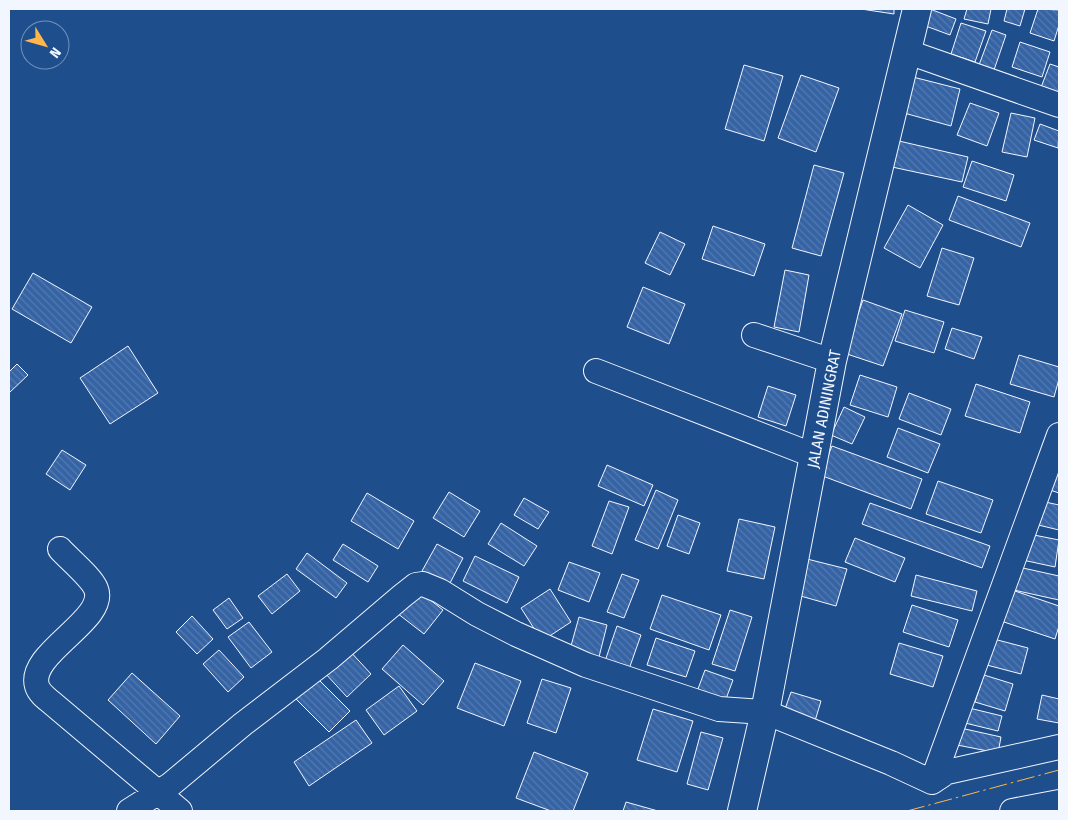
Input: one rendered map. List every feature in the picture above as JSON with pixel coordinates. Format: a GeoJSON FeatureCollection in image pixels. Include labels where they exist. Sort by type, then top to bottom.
{"type":"FeatureCollection","features":[{"type":"Feature","properties":{"kind":"street","name":"JALAN ADININGRAT"},"geometry":{"type":"LineString","coordinates":[[742,811],[765,712],[832,361],[917,9]]}},
{"type":"Feature","properties":{"kind":"street"},"geometry":{"type":"LineString","coordinates":[[908,52],[1059,105]]}},
{"type":"Feature","properties":{"kind":"street"},"geometry":{"type":"LineString","coordinates":[[754,335],[832,361]]}},
{"type":"Feature","properties":{"kind":"street"},"geometry":{"type":"LineString","coordinates":[[596,371],[815,456]]}},
{"type":"Feature","properties":{"kind":"street"},"geometry":{"type":"LineString","coordinates":[[932,782],[1059,435]]}},
{"type":"Feature","properties":{"kind":"street"},"geometry":{"type":"LineString","coordinates":[[60,549],[96,588],[98,597],[94,610],[56,647],[40,669],[36,679],[37,686],[52,703],[180,811]]}},
{"type":"Feature","properties":{"kind":"street"},"geometry":{"type":"LineString","coordinates":[[129,811],[158,794],[243,724],[328,659],[416,585],[429,585],[516,634],[586,665],[720,709],[765,712],[891,763],[932,782]]}},
{"type":"Feature","properties":{"kind":"street"},"geometry":{"type":"LineString","coordinates":[[932,782],[946,772],[1059,747]]}},
{"type":"Feature","properties":{"kind":"street"},"geometry":{"type":"LineString","coordinates":[[1012,811],[1057,805]]}},
{"type":"Feature","properties":{"kind":"building"},"geometry":{"type":"Polygon","coordinates":[[[861,9],[894,9],[894,14],[861,9]]]}},
{"type":"Feature","properties":{"kind":"building"},"geometry":{"type":"Polygon","coordinates":[[[930,9],[956,19],[950,35],[923,25],[930,9]]]}},
{"type":"Feature","properties":{"kind":"building"},"geometry":{"type":"Polygon","coordinates":[[[967,9],[991,9],[988,24],[964,19],[967,9]]]}},
{"type":"Feature","properties":{"kind":"building"},"geometry":{"type":"Polygon","coordinates":[[[1007,9],[1025,9],[1020,26],[1004,21],[1007,9]]]}},
{"type":"Feature","properties":{"kind":"building"},"geometry":{"type":"Polygon","coordinates":[[[1038,9],[1059,10],[1059,25],[1054,41],[1030,33],[1038,9]]]}},
{"type":"Feature","properties":{"kind":"building"},"geometry":{"type":"Polygon","coordinates":[[[961,23],[986,31],[975,62],[951,54],[961,23]]]}},
{"type":"Feature","properties":{"kind":"building"},"geometry":{"type":"Polygon","coordinates":[[[992,30],[1006,35],[994,70],[979,65],[992,30]]]}},
{"type":"Feature","properties":{"kind":"building"},"geometry":{"type":"Polygon","coordinates":[[[1020,42],[1050,52],[1042,77],[1012,67],[1020,42]]]}},
{"type":"Feature","properties":{"kind":"building"},"geometry":{"type":"Polygon","coordinates":[[[1050,64],[1059,67],[1059,97],[1040,90],[1050,64]]]}},
{"type":"Feature","properties":{"kind":"building"},"geometry":{"type":"Polygon","coordinates":[[[744,65],[783,76],[764,141],[725,129],[744,65]]]}},
{"type":"Feature","properties":{"kind":"building"},"geometry":{"type":"Polygon","coordinates":[[[801,75],[839,88],[816,152],[778,138],[801,75]]]}},
{"type":"Feature","properties":{"kind":"building"},"geometry":{"type":"Polygon","coordinates":[[[913,77],[960,89],[951,126],[904,113],[913,77]]]}},
{"type":"Feature","properties":{"kind":"building"},"geometry":{"type":"Polygon","coordinates":[[[970,103],[999,113],[987,146],[957,135],[970,103]]]}},
{"type":"Feature","properties":{"kind":"building"},"geometry":{"type":"Polygon","coordinates":[[[1011,113],[1035,118],[1027,157],[1002,152],[1011,113]]]}},
{"type":"Feature","properties":{"kind":"building"},"geometry":{"type":"Polygon","coordinates":[[[1040,124],[1059,131],[1058,148],[1034,140],[1040,124]]]}},
{"type":"Feature","properties":{"kind":"building"},"geometry":{"type":"Polygon","coordinates":[[[899,141],[968,157],[962,182],[892,167],[899,141]]]}},
{"type":"Feature","properties":{"kind":"building"},"geometry":{"type":"Polygon","coordinates":[[[972,161],[1014,175],[1006,201],[963,187],[972,161]]]}},
{"type":"Feature","properties":{"kind":"building"},"geometry":{"type":"Polygon","coordinates":[[[814,165],[844,173],[821,256],[792,248],[814,165]]]}},
{"type":"Feature","properties":{"kind":"building"},"geometry":{"type":"Polygon","coordinates":[[[958,196],[1030,223],[1021,247],[949,220],[958,196]]]}},
{"type":"Feature","properties":{"kind":"building"},"geometry":{"type":"Polygon","coordinates":[[[908,205],[943,225],[920,268],[884,248],[908,205]]]}},
{"type":"Feature","properties":{"kind":"building"},"geometry":{"type":"Polygon","coordinates":[[[713,226],[765,244],[754,276],[702,259],[713,226]]]}},
{"type":"Feature","properties":{"kind":"building"},"geometry":{"type":"Polygon","coordinates":[[[660,232],[685,244],[670,275],[645,263],[660,232]]]}},
{"type":"Feature","properties":{"kind":"building"},"geometry":{"type":"Polygon","coordinates":[[[942,248],[974,258],[959,305],[927,296],[942,248]]]}},
{"type":"Feature","properties":{"kind":"building"},"geometry":{"type":"Polygon","coordinates":[[[785,270],[809,275],[799,332],[774,327],[785,270]]]}},
{"type":"Feature","properties":{"kind":"building"},"geometry":{"type":"Polygon","coordinates":[[[33,273],[92,307],[71,343],[12,309],[33,273]]]}},
{"type":"Feature","properties":{"kind":"building"},"geometry":{"type":"Polygon","coordinates":[[[643,287],[685,304],[669,344],[627,327],[643,287]]]}},
{"type":"Feature","properties":{"kind":"building"},"geometry":{"type":"Polygon","coordinates":[[[863,300],[902,314],[883,366],[844,353],[863,300]]]}},
{"type":"Feature","properties":{"kind":"building"},"geometry":{"type":"Polygon","coordinates":[[[905,310],[944,322],[934,353],[895,341],[905,310]]]}},
{"type":"Feature","properties":{"kind":"building"},"geometry":{"type":"Polygon","coordinates":[[[952,328],[982,337],[974,359],[945,349],[952,328]]]}},
{"type":"Feature","properties":{"kind":"building"},"geometry":{"type":"Polygon","coordinates":[[[128,346],[158,393],[110,424],[80,378],[128,346]]]}},
{"type":"Feature","properties":{"kind":"building"},"geometry":{"type":"Polygon","coordinates":[[[1019,355],[1059,367],[1059,379],[1054,397],[1010,384],[1019,355]]]}},
{"type":"Feature","properties":{"kind":"building"},"geometry":{"type":"Polygon","coordinates":[[[17,364],[28,375],[9,393],[9,372],[17,364]]]}},
{"type":"Feature","properties":{"kind":"building"},"geometry":{"type":"Polygon","coordinates":[[[860,375],[897,387],[888,417],[850,405],[860,375]]]}},
{"type":"Feature","properties":{"kind":"building"},"geometry":{"type":"Polygon","coordinates":[[[976,384],[1030,402],[1020,433],[965,416],[976,384]]]}},
{"type":"Feature","properties":{"kind":"building"},"geometry":{"type":"Polygon","coordinates":[[[768,386],[796,395],[786,426],[758,417],[768,386]]]}},
{"type":"Feature","properties":{"kind":"building"},"geometry":{"type":"Polygon","coordinates":[[[909,393],[951,409],[941,435],[899,419],[909,393]]]}},
{"type":"Feature","properties":{"kind":"building"},"geometry":{"type":"Polygon","coordinates":[[[844,407],[865,417],[852,444],[831,435],[844,407]]]}},
{"type":"Feature","properties":{"kind":"building"},"geometry":{"type":"Polygon","coordinates":[[[898,428],[940,444],[928,473],[887,457],[898,428]]]}},
{"type":"Feature","properties":{"kind":"building"},"geometry":{"type":"Polygon","coordinates":[[[832,446],[922,479],[911,509],[820,475],[832,446]]]}},
{"type":"Feature","properties":{"kind":"building"},"geometry":{"type":"Polygon","coordinates":[[[62,450],[86,465],[70,490],[46,474],[62,450]]]}},
{"type":"Feature","properties":{"kind":"building"},"geometry":{"type":"Polygon","coordinates":[[[607,465],[653,485],[644,506],[598,486],[607,465]]]}},
{"type":"Feature","properties":{"kind":"building"},"geometry":{"type":"Polygon","coordinates":[[[1059,468],[1059,493],[1050,490],[1059,468]]]}},
{"type":"Feature","properties":{"kind":"building"},"geometry":{"type":"Polygon","coordinates":[[[938,481],[993,500],[981,533],[926,514],[938,481]]]}},
{"type":"Feature","properties":{"kind":"building"},"geometry":{"type":"Polygon","coordinates":[[[656,490],[678,500],[658,549],[635,540],[656,490]]]}},
{"type":"Feature","properties":{"kind":"building"},"geometry":{"type":"Polygon","coordinates":[[[449,492],[480,511],[464,537],[433,518],[449,492]]]}},
{"type":"Feature","properties":{"kind":"building"},"geometry":{"type":"Polygon","coordinates":[[[367,493],[414,521],[398,549],[351,521],[367,493]]]}},
{"type":"Feature","properties":{"kind":"building"},"geometry":{"type":"Polygon","coordinates":[[[524,498],[549,512],[538,529],[514,515],[524,498]]]}},
{"type":"Feature","properties":{"kind":"building"},"geometry":{"type":"Polygon","coordinates":[[[1036,500],[1059,505],[1059,530],[1030,523],[1036,500]]]}},
{"type":"Feature","properties":{"kind":"building"},"geometry":{"type":"Polygon","coordinates":[[[609,501],[629,507],[612,554],[592,546],[609,501]]]}},
{"type":"Feature","properties":{"kind":"building"},"geometry":{"type":"Polygon","coordinates":[[[870,503],[990,546],[982,568],[862,524],[870,503]]]}},
{"type":"Feature","properties":{"kind":"building"},"geometry":{"type":"Polygon","coordinates":[[[678,515],[700,523],[689,554],[667,546],[678,515]]]}},
{"type":"Feature","properties":{"kind":"building"},"geometry":{"type":"Polygon","coordinates":[[[739,519],[775,527],[764,579],[727,571],[739,519]]]}},
{"type":"Feature","properties":{"kind":"building"},"geometry":{"type":"Polygon","coordinates":[[[501,523],[537,546],[524,566],[488,544],[501,523]]]}},
{"type":"Feature","properties":{"kind":"building"},"geometry":{"type":"Polygon","coordinates":[[[1024,533],[1059,540],[1055,567],[1018,559],[1024,533]]]}},
{"type":"Feature","properties":{"kind":"building"},"geometry":{"type":"Polygon","coordinates":[[[855,538],[905,558],[895,582],[845,562],[855,538]]]}},
{"type":"Feature","properties":{"kind":"building"},"geometry":{"type":"Polygon","coordinates":[[[343,544],[378,566],[368,582],[333,560],[343,544]]]}},
{"type":"Feature","properties":{"kind":"building"},"geometry":{"type":"Polygon","coordinates":[[[437,544],[463,558],[449,585],[422,571],[437,544]]]}},
{"type":"Feature","properties":{"kind":"building"},"geometry":{"type":"Polygon","coordinates":[[[307,553],[347,583],[336,598],[296,569],[307,553]]]}},
{"type":"Feature","properties":{"kind":"building"},"geometry":{"type":"Polygon","coordinates":[[[475,556],[519,577],[507,603],[463,581],[475,556]]]}},
{"type":"Feature","properties":{"kind":"building"},"geometry":{"type":"Polygon","coordinates":[[[807,559],[847,569],[836,606],[797,595],[807,559]]]}},
{"type":"Feature","properties":{"kind":"building"},"geometry":{"type":"Polygon","coordinates":[[[569,562],[600,573],[589,602],[558,590],[569,562]]]}},
{"type":"Feature","properties":{"kind":"building"},"geometry":{"type":"Polygon","coordinates":[[[1014,566],[1059,576],[1059,600],[1009,589],[1014,566]]]}},
{"type":"Feature","properties":{"kind":"building"},"geometry":{"type":"Polygon","coordinates":[[[287,574],[300,591],[272,614],[258,596],[287,574]]]}},
{"type":"Feature","properties":{"kind":"building"},"geometry":{"type":"Polygon","coordinates":[[[622,574],[639,580],[624,618],[607,612],[622,574]]]}},
{"type":"Feature","properties":{"kind":"building"},"geometry":{"type":"Polygon","coordinates":[[[916,575],[977,591],[972,611],[911,596],[916,575]]]}},
{"type":"Feature","properties":{"kind":"building"},"geometry":{"type":"Polygon","coordinates":[[[416,589],[443,610],[424,634],[397,613],[416,589]]]}},
{"type":"Feature","properties":{"kind":"building"},"geometry":{"type":"Polygon","coordinates":[[[550,589],[571,622],[542,641],[521,608],[550,589]]]}},
{"type":"Feature","properties":{"kind":"building"},"geometry":{"type":"Polygon","coordinates":[[[1012,590],[1059,606],[1059,626],[1055,639],[1001,621],[1012,590]]]}},
{"type":"Feature","properties":{"kind":"building"},"geometry":{"type":"Polygon","coordinates":[[[662,595],[721,615],[709,650],[650,629],[662,595]]]}},
{"type":"Feature","properties":{"kind":"building"},"geometry":{"type":"Polygon","coordinates":[[[229,598],[243,618],[227,629],[213,610],[229,598]]]}},
{"type":"Feature","properties":{"kind":"building"},"geometry":{"type":"Polygon","coordinates":[[[912,605],[958,620],[949,647],[903,632],[912,605]]]}},
{"type":"Feature","properties":{"kind":"building"},"geometry":{"type":"Polygon","coordinates":[[[730,610],[752,617],[735,671],[712,664],[730,610]]]}},
{"type":"Feature","properties":{"kind":"building"},"geometry":{"type":"Polygon","coordinates":[[[192,616],[213,639],[197,654],[176,632],[192,616]]]}},
{"type":"Feature","properties":{"kind":"building"},"geometry":{"type":"Polygon","coordinates":[[[579,617],[607,625],[598,661],[569,653],[579,617]]]}},
{"type":"Feature","properties":{"kind":"building"},"geometry":{"type":"Polygon","coordinates":[[[249,622],[272,652],[251,668],[228,637],[249,622]]]}},
{"type":"Feature","properties":{"kind":"building"},"geometry":{"type":"Polygon","coordinates":[[[617,626],[641,635],[628,672],[604,664],[617,626]]]}},
{"type":"Feature","properties":{"kind":"building"},"geometry":{"type":"Polygon","coordinates":[[[656,638],[695,651],[686,677],[647,665],[656,638]]]}},
{"type":"Feature","properties":{"kind":"building"},"geometry":{"type":"Polygon","coordinates":[[[990,638],[1028,648],[1021,674],[983,664],[990,638]]]}},
{"type":"Feature","properties":{"kind":"building"},"geometry":{"type":"Polygon","coordinates":[[[899,643],[943,656],[933,687],[890,674],[899,643]]]}},
{"type":"Feature","properties":{"kind":"building"},"geometry":{"type":"Polygon","coordinates":[[[403,645],[444,681],[423,705],[382,669],[403,645]]]}},
{"type":"Feature","properties":{"kind":"building"},"geometry":{"type":"Polygon","coordinates":[[[348,649],[371,674],[347,697],[324,672],[348,649]]]}},
{"type":"Feature","properties":{"kind":"building"},"geometry":{"type":"Polygon","coordinates":[[[219,650],[244,677],[228,692],[203,664],[219,650]]]}},
{"type":"Feature","properties":{"kind":"building"},"geometry":{"type":"Polygon","coordinates":[[[475,663],[521,681],[504,726],[457,708],[475,663]]]}},
{"type":"Feature","properties":{"kind":"building"},"geometry":{"type":"Polygon","coordinates":[[[705,670],[733,680],[723,707],[695,697],[705,670]]]}},
{"type":"Feature","properties":{"kind":"building"},"geometry":{"type":"Polygon","coordinates":[[[132,673],[180,716],[156,744],[108,700],[132,673]]]}},
{"type":"Feature","properties":{"kind":"building"},"geometry":{"type":"Polygon","coordinates":[[[984,675],[1013,684],[1005,711],[975,702],[984,675]]]}},
{"type":"Feature","properties":{"kind":"building"},"geometry":{"type":"Polygon","coordinates":[[[317,678],[350,711],[329,732],[296,699],[317,678]]]}},
{"type":"Feature","properties":{"kind":"building"},"geometry":{"type":"Polygon","coordinates":[[[542,679],[571,688],[556,733],[527,723],[542,679]]]}},
{"type":"Feature","properties":{"kind":"building"},"geometry":{"type":"Polygon","coordinates":[[[399,686],[417,711],[384,735],[366,710],[399,686]]]}},
{"type":"Feature","properties":{"kind":"building"},"geometry":{"type":"Polygon","coordinates":[[[791,692],[821,701],[815,721],[784,712],[791,692]]]}},
{"type":"Feature","properties":{"kind":"building"},"geometry":{"type":"Polygon","coordinates":[[[1042,695],[1059,699],[1059,723],[1037,719],[1042,695]]]}},
{"type":"Feature","properties":{"kind":"building"},"geometry":{"type":"Polygon","coordinates":[[[965,707],[1002,716],[998,731],[961,722],[965,707]]]}},
{"type":"Feature","properties":{"kind":"building"},"geometry":{"type":"Polygon","coordinates":[[[653,709],[693,721],[677,772],[637,760],[653,709]]]}},
{"type":"Feature","properties":{"kind":"building"},"geometry":{"type":"Polygon","coordinates":[[[356,720],[372,743],[309,786],[294,762],[356,720]]]}},
{"type":"Feature","properties":{"kind":"building"},"geometry":{"type":"Polygon","coordinates":[[[956,727],[1001,737],[998,753],[952,744],[956,727]]]}},
{"type":"Feature","properties":{"kind":"building"},"geometry":{"type":"Polygon","coordinates":[[[701,732],[723,738],[708,790],[687,784],[701,732]]]}},
{"type":"Feature","properties":{"kind":"building"},"geometry":{"type":"Polygon","coordinates":[[[534,752],[588,773],[573,811],[551,811],[516,798],[534,752]]]}},
{"type":"Feature","properties":{"kind":"building"},"geometry":{"type":"Polygon","coordinates":[[[626,802],[658,811],[623,811],[626,802]]]}},
{"type":"Feature","properties":{"kind":"power"},"geometry":{"type":"LineString","coordinates":[[907,811],[1059,770]]}}]}
